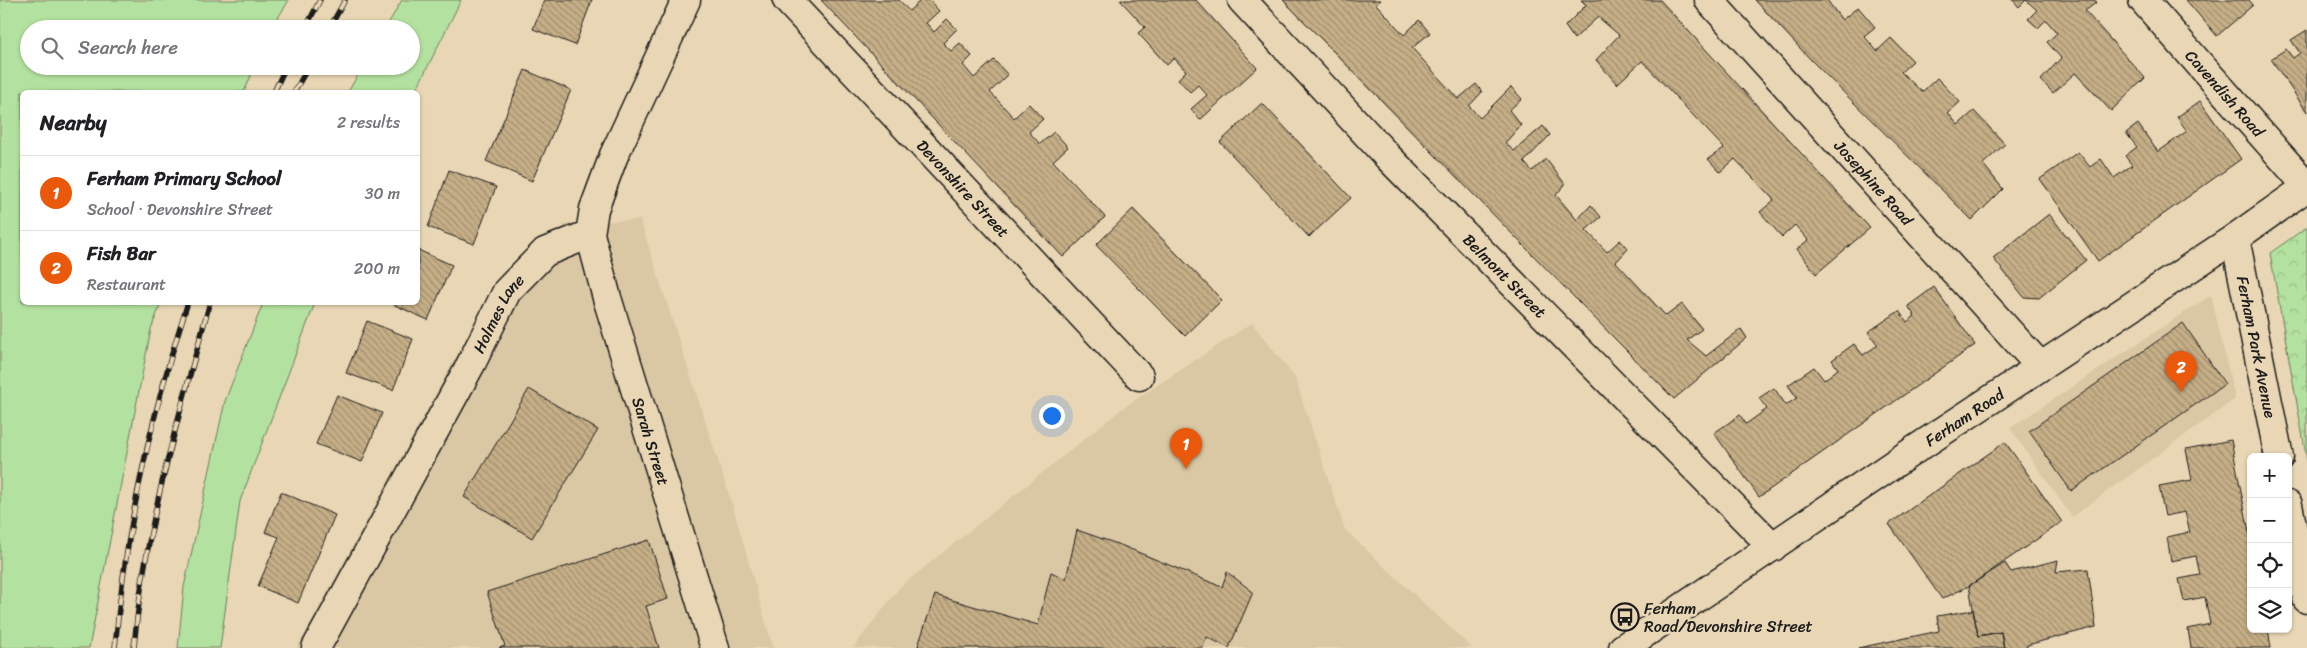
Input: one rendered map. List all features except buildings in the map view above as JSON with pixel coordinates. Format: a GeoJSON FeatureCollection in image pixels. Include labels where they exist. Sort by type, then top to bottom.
{"type":"FeatureCollection","features":[{"type":"Feature","properties":{"kind":"street"},"geometry":{"type":"LineString","coordinates":[[590,234],[594,209],[614,155],[686,0]]}},
{"type":"Feature","properties":{"kind":"street","name":"Devonshire Street"},"geometry":{"type":"LineString","coordinates":[[787,0],[1139,376]]}},
{"type":"Feature","properties":{"kind":"street","name":"Belmont Street"},"geometry":{"type":"LineString","coordinates":[[1242,0],[1388,157],[1773,547]]}},
{"type":"Feature","properties":{"kind":"street","name":"Josephine Road"},"geometry":{"type":"LineString","coordinates":[[1709,0],[2040,366]]}},
{"type":"Feature","properties":{"kind":"street","name":"Cavendish Road"},"geometry":{"type":"LineString","coordinates":[[2143,0],[2307,187]]}},
{"type":"Feature","properties":{"kind":"street","name":"Ferham Road"},"geometry":{"type":"LineString","coordinates":[[1623,648],[2040,366],[2236,238],[2307,187]]}},
{"type":"Feature","properties":{"kind":"street","name":"Holmes Lane"},"geometry":{"type":"LineString","coordinates":[[316,648],[472,362],[507,292],[545,252],[590,234]]}},
{"type":"Feature","properties":{"kind":"street","name":"Sarah Street"},"geometry":{"type":"LineString","coordinates":[[590,234],[607,298],[715,648]]}},
{"type":"Feature","properties":{"kind":"street","name":"Ferham Park Avenue"},"geometry":{"type":"LineString","coordinates":[[2236,238],[2278,453]]}},
{"type":"Feature","properties":{"kind":"street"},"geometry":{"type":"LineString","coordinates":[[2292,525],[2307,599]]}},
{"type":"Feature","properties":{"kind":"shaded area"},"geometry":{"type":"Polygon","coordinates":[[[640,220],[733,507],[773,648],[297,648],[501,274],[567,223],[640,220]]]}},
{"type":"Feature","properties":{"kind":"shaded area"},"geometry":{"type":"Polygon","coordinates":[[[2211,295],[2235,399],[2072,517],[2010,428],[2211,295]]]}},
{"type":"Feature","properties":{"kind":"shaded area"},"geometry":{"type":"Polygon","coordinates":[[[1252,323],[1295,378],[1345,530],[1472,648],[853,648],[900,587],[1123,408],[1252,323]]]}},
{"type":"Feature","properties":{"kind":"green space"},"geometry":{"type":"Polygon","coordinates":[[[0,0],[289,0],[277,20],[20,20],[20,75],[251,75],[245,90],[20,90],[20,305],[160,305],[151,329],[89,648],[0,648],[0,0]]]}},
{"type":"Feature","properties":{"kind":"green space"},"geometry":{"type":"Polygon","coordinates":[[[402,0],[461,0],[416,90],[349,90],[358,75],[420,75],[420,20],[390,20],[402,0]]]}},
{"type":"Feature","properties":{"kind":"green space"},"geometry":{"type":"Polygon","coordinates":[[[2307,227],[2307,460],[2270,253],[2307,227]]]}},
{"type":"Feature","properties":{"kind":"green space"},"geometry":{"type":"Polygon","coordinates":[[[262,305],[314,305],[240,501],[220,648],[178,648],[184,587],[225,401],[262,305]]]}},
{"type":"Feature","properties":{"kind":"railway"},"geometry":{"type":"LineString","coordinates":[[310,20],[320,0]]}},
{"type":"Feature","properties":{"kind":"railway"},"geometry":{"type":"LineString","coordinates":[[334,20],[345,0]]}},
{"type":"Feature","properties":{"kind":"railway"},"geometry":{"type":"LineString","coordinates":[[275,90],[282,75]]}},
{"type":"Feature","properties":{"kind":"railway"},"geometry":{"type":"LineString","coordinates":[[295,90],[304,75]]}},
{"type":"Feature","properties":{"kind":"railway"},"geometry":{"type":"LineString","coordinates":[[115,648],[126,561],[142,473],[163,386],[187,305]]}},
{"type":"Feature","properties":{"kind":"railway"},"geometry":{"type":"LineString","coordinates":[[134,648],[139,604],[154,517],[175,430],[209,305]]}},
{"type":"Feature","properties":{"kind":"place","name":"Fish Bar"},"geometry":{"type":"Point","coordinates":[2181,392]}},
{"type":"Feature","properties":{"kind":"place","name":"Ferham Primary School"},"geometry":{"type":"Point","coordinates":[1186,469]}},
{"type":"Feature","properties":{"kind":"place","name":"Ferham Road/Devonshire Street"},"geometry":{"type":"Point","coordinates":[1625,617]}}]}
